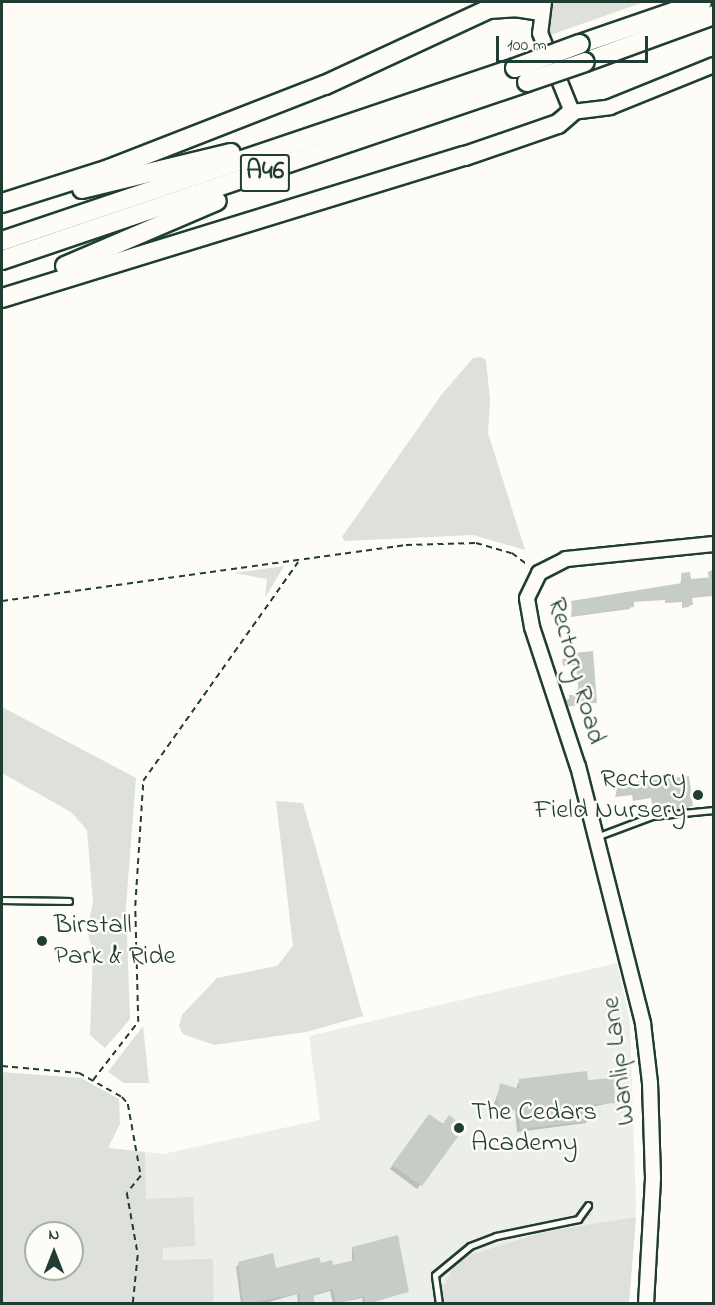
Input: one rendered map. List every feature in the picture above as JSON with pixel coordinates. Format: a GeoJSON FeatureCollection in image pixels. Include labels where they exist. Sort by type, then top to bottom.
{"type":"FeatureCollection","features":[{"type":"Feature","properties":{"kind":"highway","name":"A46"},"geometry":{"type":"LineString","coordinates":[[2,260],[527,82],[583,53],[702,2]]}},
{"type":"Feature","properties":{"kind":"highway"},"geometry":{"type":"LineString","coordinates":[[2,205],[109,169],[325,85],[489,9],[542,6]]}},
{"type":"Feature","properties":{"kind":"highway","name":"A46"},"geometry":{"type":"LineString","coordinates":[[2,241],[515,68],[583,53],[714,15]]}},
{"type":"Feature","properties":{"kind":"highway"},"geometry":{"type":"LineString","coordinates":[[2,296],[465,156],[558,124],[572,112]]}},
{"type":"Feature","properties":{"kind":"highway"},"geometry":{"type":"LineString","coordinates":[[2,205],[148,174],[343,125]]}},
{"type":"Feature","properties":{"kind":"highway"},"geometry":{"type":"LineString","coordinates":[[2,296],[393,129]]}},
{"type":"Feature","properties":{"kind":"street"},"geometry":{"type":"LineString","coordinates":[[542,6],[540,33],[572,112],[610,107],[714,65]]}},
{"type":"Feature","properties":{"kind":"street","name":"Rectory Road"},"geometry":{"type":"LineString","coordinates":[[592,819],[528,610],[531,583],[550,565],[584,556],[714,544]]}},
{"type":"Feature","properties":{"kind":"street","name":"Wanlip Lane"},"geometry":{"type":"LineString","coordinates":[[592,819],[636,988],[647,1052],[652,1178],[646,1304]]}},
{"type":"Feature","properties":{"kind":"lane"},"geometry":{"type":"LineString","coordinates":[[596,837],[652,816],[714,810]]}},
{"type":"Feature","properties":{"kind":"lane"},"geometry":{"type":"LineString","coordinates":[[2,900],[69,901]]}},
{"type":"Feature","properties":{"kind":"lane"},"geometry":{"type":"LineString","coordinates":[[439,1304],[435,1275],[470,1246],[506,1233],[578,1219],[588,1204]]}},
{"type":"Feature","properties":{"kind":"path"},"geometry":{"type":"LineString","coordinates":[[93,1080],[138,1022],[135,906],[143,781],[298,562],[304,557],[406,545],[476,543],[512,553],[539,573]]}},
{"type":"Feature","properties":{"kind":"path"},"geometry":{"type":"LineString","coordinates":[[2,601],[286,559],[298,562]]}},
{"type":"Feature","properties":{"kind":"path"},"geometry":{"type":"LineString","coordinates":[[2,1066],[79,1073],[128,1104],[141,1176],[127,1193],[138,1255],[133,1304]]}},
{"type":"Feature","properties":{"kind":"shaded area"},"geometry":{"type":"Polygon","coordinates":[[[544,2],[644,2],[542,38],[544,2]]]}},
{"type":"Feature","properties":{"kind":"shaded area"},"geometry":{"type":"Polygon","coordinates":[[[481,357],[486,360],[490,400],[488,433],[525,550],[473,535],[345,541],[342,537],[442,394],[473,358],[481,357]]]}},
{"type":"Feature","properties":{"kind":"shaded area"},"geometry":{"type":"Polygon","coordinates":[[[284,566],[265,598],[267,579],[234,573],[284,566]]]}},
{"type":"Feature","properties":{"kind":"shaded area"},"geometry":{"type":"Polygon","coordinates":[[[2,707],[136,778],[126,906],[130,1019],[105,1048],[90,1035],[93,953],[87,930],[93,902],[87,830],[71,812],[2,773],[2,707]]]}},
{"type":"Feature","properties":{"kind":"shaded area"},"geometry":{"type":"Polygon","coordinates":[[[276,801],[303,803],[363,1016],[306,1032],[214,1045],[183,1034],[179,1026],[182,1015],[217,978],[277,966],[293,946],[276,801]]]}},
{"type":"Feature","properties":{"kind":"shaded area","name":"The Cedars Academy"},"geometry":{"type":"Polygon","coordinates":[[[617,963],[630,1023],[636,1206],[629,1303],[2,1304],[2,1136],[163,1154],[320,1120],[309,1036],[617,963]]]}},
{"type":"Feature","properties":{"kind":"shaded area"},"geometry":{"type":"Polygon","coordinates":[[[143,1026],[149,1083],[124,1083],[108,1072],[143,1026]]]}},
{"type":"Feature","properties":{"kind":"shaded area"},"geometry":{"type":"Polygon","coordinates":[[[2,1072],[81,1078],[119,1099],[120,1124],[108,1148],[145,1152],[146,1199],[193,1197],[195,1246],[163,1248],[163,1260],[213,1259],[214,1303],[2,1303],[2,1072]]]}},
{"type":"Feature","properties":{"kind":"shaded area"},"geometry":{"type":"Polygon","coordinates":[[[636,1217],[629,1303],[433,1304],[434,1288],[445,1284],[454,1266],[470,1255],[544,1232],[636,1217]]]}},
{"type":"Feature","properties":{"kind":"building"},"geometry":{"type":"Polygon","coordinates":[[[690,572],[691,579],[714,577],[714,594],[692,596],[693,605],[684,606],[684,600],[667,601],[667,598],[634,600],[634,607],[573,615],[571,601],[682,583],[681,573],[690,572]]]}},
{"type":"Feature","properties":{"kind":"building"},"geometry":{"type":"Polygon","coordinates":[[[593,651],[597,703],[569,705],[569,695],[580,695],[579,663],[566,664],[565,654],[593,651]]]}},
{"type":"Feature","properties":{"kind":"building"},"geometry":{"type":"Polygon","coordinates":[[[689,776],[693,806],[657,810],[655,795],[637,798],[636,791],[619,794],[617,784],[689,776]]]}},
{"type":"Feature","properties":{"kind":"building"},"geometry":{"type":"Polygon","coordinates":[[[587,1071],[588,1080],[614,1078],[615,1103],[591,1105],[591,1121],[520,1129],[518,1107],[502,1113],[497,1100],[500,1083],[519,1089],[519,1079],[587,1071]]]}},
{"type":"Feature","properties":{"kind":"building"},"geometry":{"type":"Polygon","coordinates":[[[429,1114],[443,1124],[449,1115],[465,1127],[422,1186],[392,1165],[429,1114]]]}},
{"type":"Feature","properties":{"kind":"building"},"geometry":{"type":"Polygon","coordinates":[[[398,1235],[409,1292],[366,1303],[364,1296],[336,1303],[333,1289],[314,1294],[314,1304],[300,1304],[300,1293],[243,1304],[238,1262],[273,1253],[276,1268],[319,1257],[321,1263],[332,1260],[333,1265],[355,1260],[352,1247],[398,1235]]]}},
{"type":"Feature","properties":{"kind":"place","name":"Rectory Field Nursery"},"geometry":{"type":"Point","coordinates":[698,795]}},
{"type":"Feature","properties":{"kind":"place","name":"Birstall Park & Ride"},"geometry":{"type":"Point","coordinates":[42,941]}},
{"type":"Feature","properties":{"kind":"place","name":"The Cedars Academy"},"geometry":{"type":"Point","coordinates":[459,1128]}}]}
